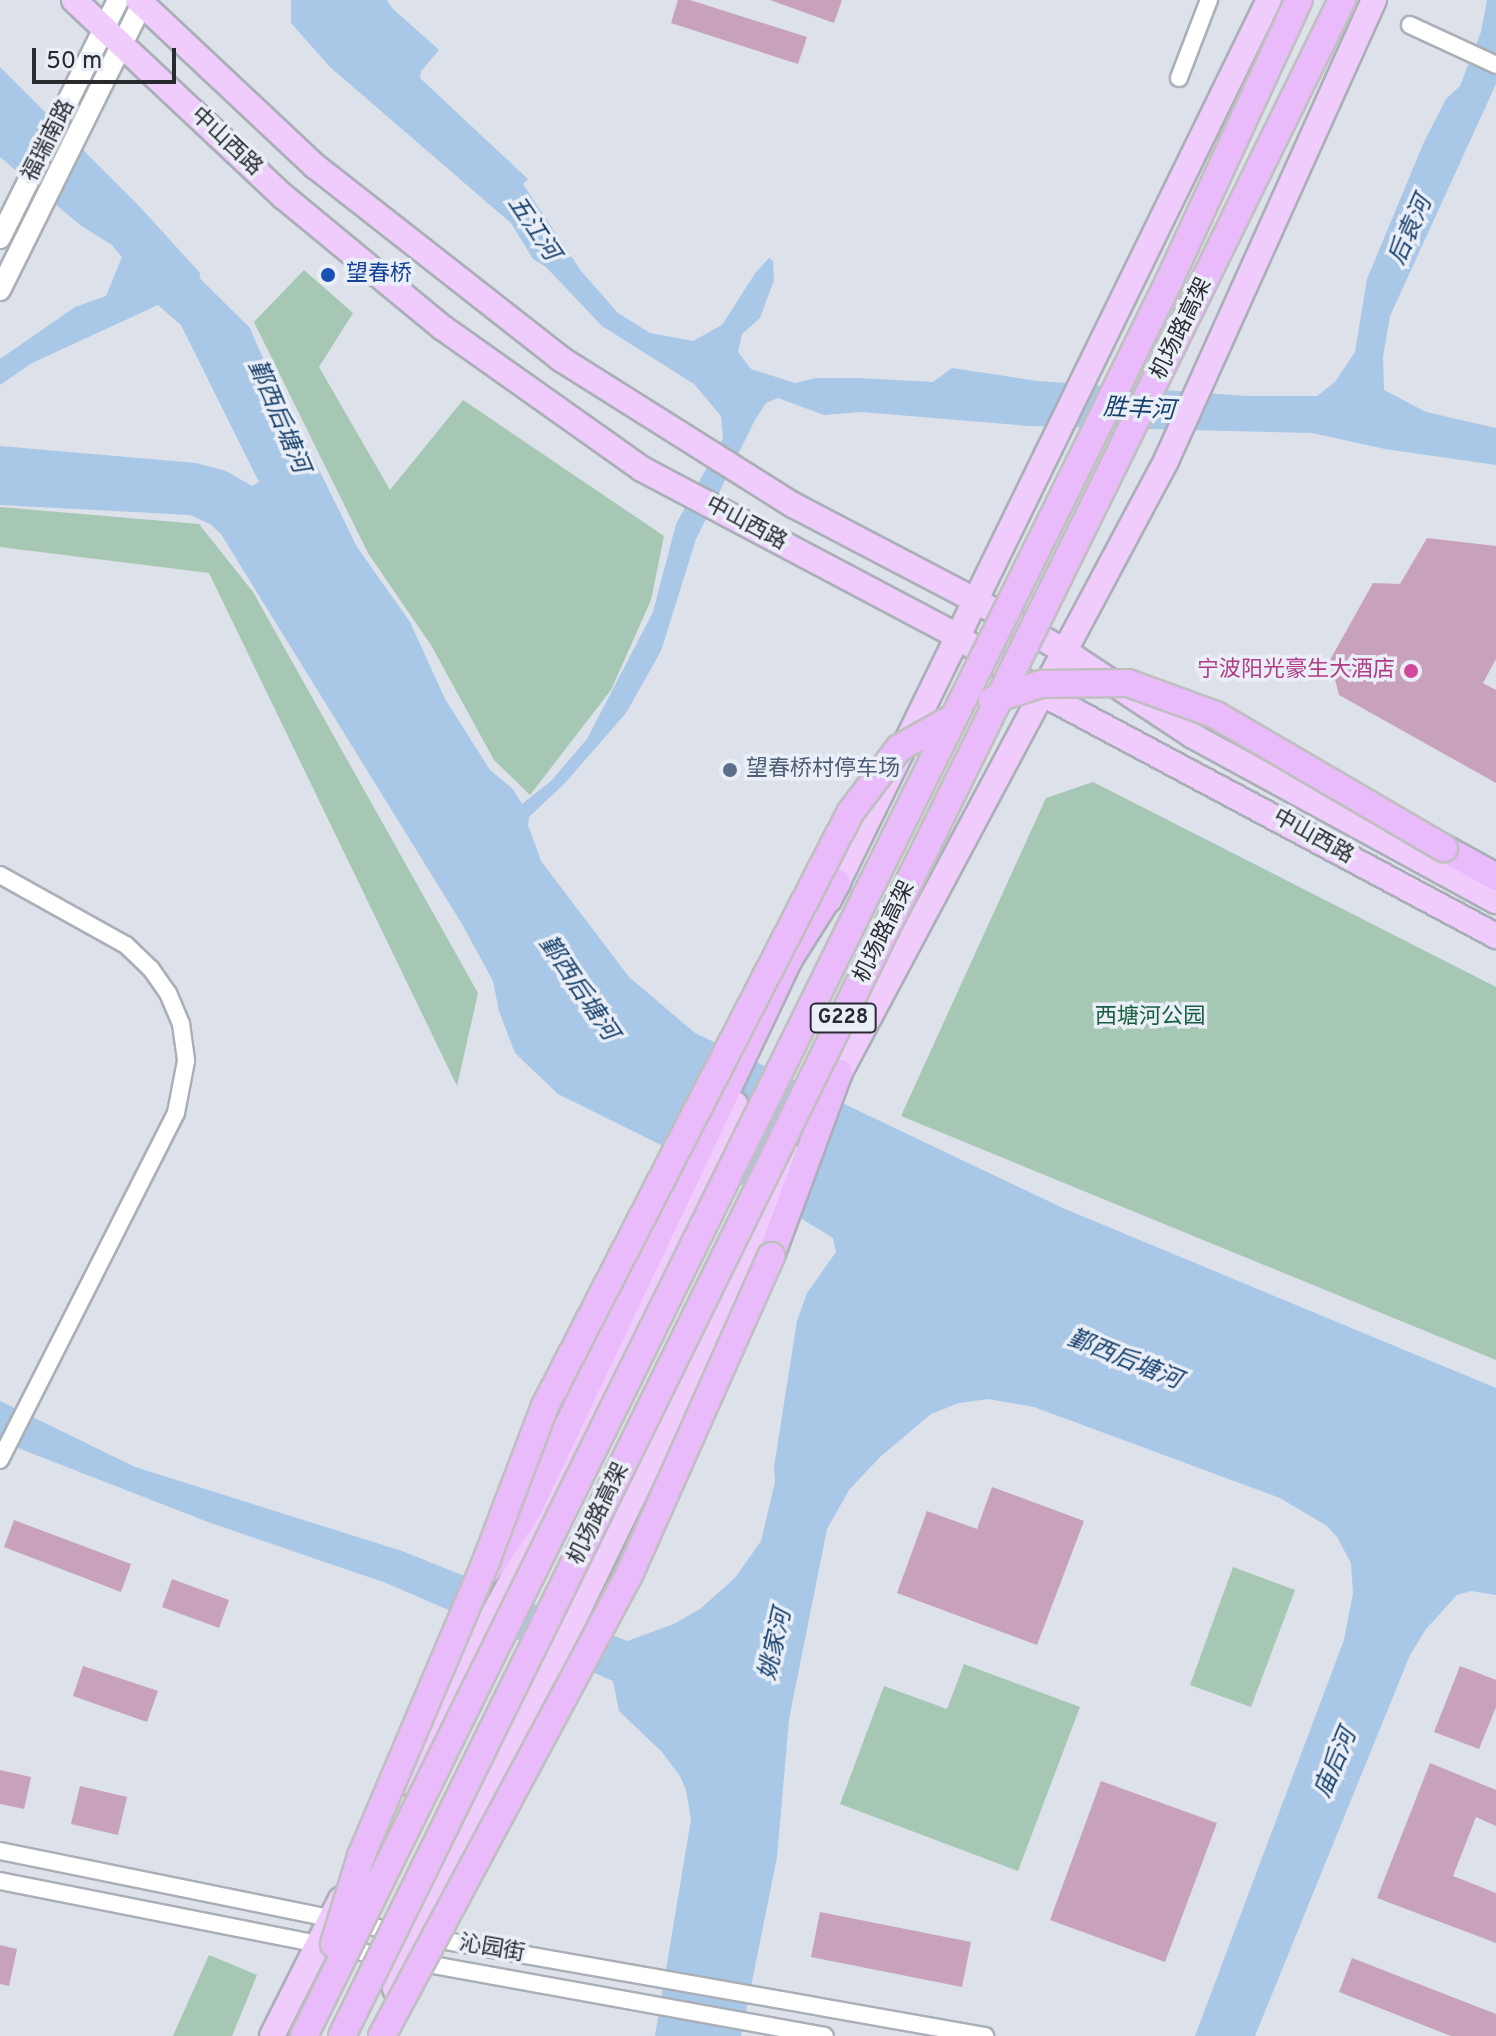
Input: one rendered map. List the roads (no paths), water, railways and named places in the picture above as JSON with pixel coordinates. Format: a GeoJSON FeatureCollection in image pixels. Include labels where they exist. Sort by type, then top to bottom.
{"type":"FeatureCollection","features":[{"type":"Feature","properties":{"kind":"highway","name":"机场路高架"},"geometry":{"type":"LineString","coordinates":[[307,2029],[1169,281],[1299,0]]}},
{"type":"Feature","properties":{"kind":"highway","name":"机场路高架"},"geometry":{"type":"LineString","coordinates":[[342,2036],[1342,0]]}},
{"type":"Feature","properties":{"kind":"highway"},"geometry":{"type":"LineString","coordinates":[[307,2029],[361,1856],[473,1592],[544,1408],[811,884],[850,813],[899,748],[976,705],[1041,684],[1128,683],[1216,715],[1496,877]]}},
{"type":"Feature","properties":{"kind":"highway"},"geometry":{"type":"LineString","coordinates":[[473,1592],[528,1510],[789,959],[837,883]]}},
{"type":"Feature","properties":{"kind":"highway"},"geometry":{"type":"LineString","coordinates":[[382,2036],[630,1573],[771,1256],[841,1068]]}},
{"type":"Feature","properties":{"kind":"main road","name":"中山西路"},"geometry":{"type":"LineString","coordinates":[[74,0],[296,207],[443,328],[642,469],[957,636],[1043,694],[1496,936]]}},
{"type":"Feature","properties":{"kind":"main road"},"geometry":{"type":"LineString","coordinates":[[272,2036],[317,1944],[520,1565],[837,883],[1269,0]]}},
{"type":"Feature","properties":{"kind":"main road"},"geometry":{"type":"LineString","coordinates":[[373,2036],[418,1936],[588,1593],[841,1068],[1166,461],[1374,0]]}},
{"type":"Feature","properties":{"kind":"main road","name":"中山西路"},"geometry":{"type":"LineString","coordinates":[[141,1],[315,166],[561,359],[793,505],[975,600],[1066,652],[1193,736],[1496,901]]}},
{"type":"Feature","properties":{"kind":"street","name":"福瑞南路"},"geometry":{"type":"LineString","coordinates":[[0,238],[118,0]]}},
{"type":"Feature","properties":{"kind":"street"},"geometry":{"type":"LineString","coordinates":[[1179,78],[1209,0]]}},
{"type":"Feature","properties":{"kind":"street"},"geometry":{"type":"LineString","coordinates":[[124,47],[141,1]]}},
{"type":"Feature","properties":{"kind":"street"},"geometry":{"type":"LineString","coordinates":[[1410,25],[1496,65]]}},
{"type":"Feature","properties":{"kind":"street","name":"福瑞南路"},"geometry":{"type":"LineString","coordinates":[[0,290],[124,47]]}},
{"type":"Feature","properties":{"kind":"street"},"geometry":{"type":"LineString","coordinates":[[0,875],[126,945],[151,969],[168,993],[181,1024],[186,1061],[176,1113],[33,1388],[2,1457]]}},
{"type":"Feature","properties":{"kind":"street","name":"沁园街"},"geometry":{"type":"LineString","coordinates":[[0,1851],[330,1920],[985,2036]]}},
{"type":"Feature","properties":{"kind":"street","name":"沁园街"},"geometry":{"type":"LineString","coordinates":[[0,1881],[317,1944],[825,2036]]}},
{"type":"Feature","properties":{"kind":"water"},"geometry":{"type":"Polygon","coordinates":[[[291,0],[387,0],[439,50],[421,71],[420,78],[528,179],[523,184],[581,271],[618,313],[650,333],[693,341],[722,325],[756,272],[769,258],[773,261],[774,280],[760,318],[742,334],[738,352],[751,369],[795,383],[816,378],[933,382],[952,368],[1037,381],[1247,396],[1317,396],[1335,382],[1355,352],[1367,279],[1424,142],[1446,99],[1460,86],[1481,32],[1487,0],[1496,0],[1496,84],[1390,316],[1383,357],[1384,390],[1426,412],[1496,428],[1496,465],[1385,449],[1312,433],[1029,426],[862,412],[824,415],[778,398],[766,403],[755,420],[696,539],[661,651],[626,713],[565,783],[529,817],[528,825],[541,861],[629,977],[695,1033],[1065,1209],[1496,1388],[1496,1595],[1471,1591],[1457,1595],[1426,1629],[1410,1655],[1255,2036],[1195,2036],[1344,1640],[1353,1593],[1351,1563],[1337,1537],[1327,1526],[1280,1498],[1034,1407],[988,1399],[959,1403],[931,1414],[880,1457],[849,1490],[827,1529],[789,1719],[777,1857],[741,2036],[655,2036],[691,1819],[680,1776],[662,1752],[619,1711],[613,1681],[386,1583],[208,1522],[0,1441],[0,1401],[135,1467],[402,1551],[627,1641],[674,1624],[700,1609],[735,1578],[761,1541],[775,1482],[774,1467],[797,1321],[807,1293],[836,1252],[833,1238],[768,1198],[558,1094],[515,1053],[499,1011],[493,981],[462,924],[221,534],[210,524],[190,515],[0,505],[0,446],[196,463],[226,471],[252,486],[259,482],[181,325],[158,305],[32,363],[0,385],[0,359],[75,307],[106,296],[122,257],[112,245],[80,225],[0,157],[0,67],[139,206],[200,273],[198,295],[202,302],[241,346],[297,425],[357,547],[410,622],[445,699],[490,770],[513,789],[522,804],[551,781],[587,739],[653,612],[676,524],[723,438],[721,416],[694,384],[602,326],[546,267],[533,259],[511,223],[330,67],[291,23],[291,0]]]}},
{"type":"Feature","properties":{"kind":"waterway","name":"鄞西后塘河"},"geometry":{"type":"LineString","coordinates":[[180,273],[241,333],[266,390]]}},
{"type":"Feature","properties":{"kind":"place","name":"望春桥"},"geometry":{"type":"Point","coordinates":[328,275]}},
{"type":"Feature","properties":{"kind":"place","name":"宁波阳光豪生大酒店"},"geometry":{"type":"Point","coordinates":[1411,671]}},
{"type":"Feature","properties":{"kind":"place","name":"望春桥村停车场"},"geometry":{"type":"Point","coordinates":[730,770]}},
{"type":"Feature","properties":{"kind":"water label","name":"五江河"},"geometry":{"type":"Point","coordinates":[532,229]}},
{"type":"Feature","properties":{"kind":"water label","name":"后袁河"},"geometry":{"type":"Point","coordinates":[1412,231]}},
{"type":"Feature","properties":{"kind":"water label","name":"胜丰河"},"geometry":{"type":"Point","coordinates":[1139,411]}},
{"type":"Feature","properties":{"kind":"water label","name":"姚家河"},"geometry":{"type":"Point","coordinates":[777,1645]}},
{"type":"Feature","properties":{"kind":"water label","name":"庙后河"},"geometry":{"type":"Point","coordinates":[1337,1764]}},
{"type":"Feature","properties":{"kind":"park label","name":"西塘河公园"},"geometry":{"type":"Point","coordinates":[1150,1018]}}]}
